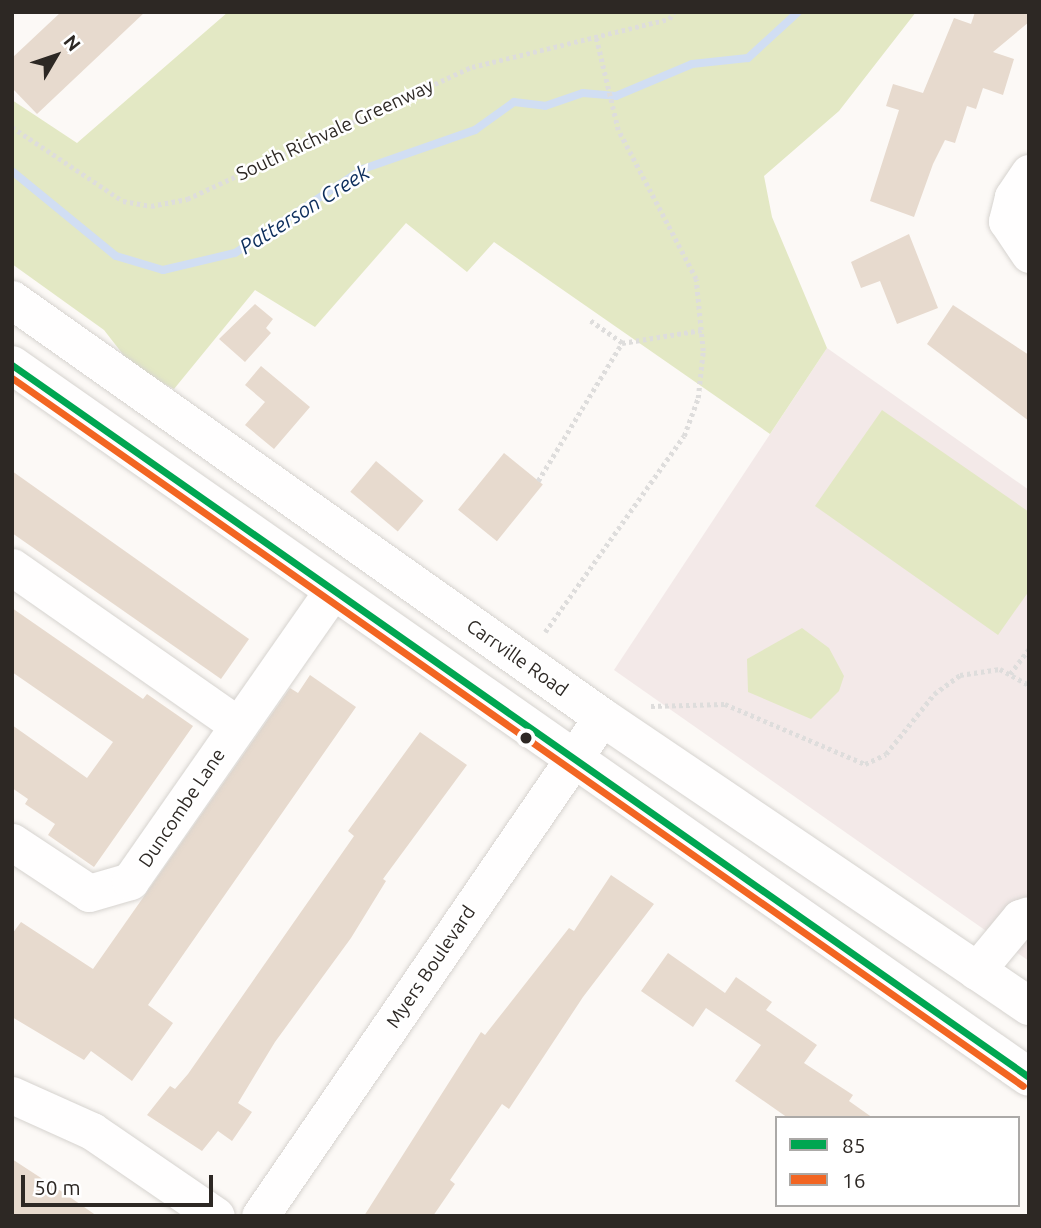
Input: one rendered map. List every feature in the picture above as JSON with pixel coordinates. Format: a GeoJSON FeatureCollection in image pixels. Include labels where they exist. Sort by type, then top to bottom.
{"type":"FeatureCollection","features":[{"type":"Feature","properties":{"kind":"main road","name":"Carrville Road"},"geometry":{"type":"LineString","coordinates":[[12,300],[602,717],[1029,1006]]}},
{"type":"Feature","properties":{"kind":"main road"},"geometry":{"type":"LineString","coordinates":[[12,365],[572,761],[1029,1077]]}},
{"type":"Feature","properties":{"kind":"main road"},"geometry":{"type":"LineString","coordinates":[[218,510],[247,467]]}},
{"type":"Feature","properties":{"kind":"main road"},"geometry":{"type":"LineString","coordinates":[[947,1019],[976,971]]}},
{"type":"Feature","properties":{"kind":"street"},"geometry":{"type":"LineString","coordinates":[[1029,173],[1013,197],[1007,221],[1029,254]]}},
{"type":"Feature","properties":{"kind":"street"},"geometry":{"type":"LineString","coordinates":[[12,566],[238,725]]}},
{"type":"Feature","properties":{"kind":"street","name":"Duncombe Lane"},"geometry":{"type":"LineString","coordinates":[[12,842],[89,893],[130,881],[332,591]]}},
{"type":"Feature","properties":{"kind":"street","name":"Myers Boulevard"},"geometry":{"type":"LineString","coordinates":[[260,1216],[602,717]]}},
{"type":"Feature","properties":{"kind":"street"},"geometry":{"type":"LineString","coordinates":[[976,971],[1020,918],[1029,915]]}},
{"type":"Feature","properties":{"kind":"street"},"geometry":{"type":"LineString","coordinates":[[12,1096],[92,1131],[216,1216]]}},
{"type":"Feature","properties":{"kind":"path","name":"South Richvale Greenway"},"geometry":{"type":"LineString","coordinates":[[12,127],[123,201],[152,206],[187,199],[472,67],[669,19],[674,12]]}},
{"type":"Feature","properties":{"kind":"path"},"geometry":{"type":"LineString","coordinates":[[545,632],[684,436],[698,398],[702,330],[696,279],[618,130],[607,71],[596,38]]}},
{"type":"Feature","properties":{"kind":"path"},"geometry":{"type":"LineString","coordinates":[[589,320],[622,343],[702,330]]}},
{"type":"Feature","properties":{"kind":"path"},"geometry":{"type":"LineString","coordinates":[[538,481],[622,343]]}},
{"type":"Feature","properties":{"kind":"path"},"geometry":{"type":"LineString","coordinates":[[1010,674],[1029,649]]}},
{"type":"Feature","properties":{"kind":"path"},"geometry":{"type":"LineString","coordinates":[[651,706],[725,704],[865,764],[886,754],[934,694],[960,675],[1000,669],[1029,685]]}},
{"type":"Feature","properties":{"kind":"shaded area"},"geometry":{"type":"Polygon","coordinates":[[[827,348],[1029,490],[1029,961],[614,670],[827,348]]]}},
{"type":"Feature","properties":{"kind":"green space"},"geometry":{"type":"Polygon","coordinates":[[[228,12],[916,12],[839,111],[764,176],[772,217],[827,348],[770,434],[494,242],[467,272],[406,223],[315,327],[255,290],[174,389],[132,366],[104,330],[12,264],[12,100],[77,143],[228,12]]]}},
{"type":"Feature","properties":{"kind":"green space"},"geometry":{"type":"Polygon","coordinates":[[[882,410],[1029,512],[1029,591],[998,635],[815,506],[882,410]]]}},
{"type":"Feature","properties":{"kind":"green space"},"geometry":{"type":"Polygon","coordinates":[[[802,628],[829,648],[844,676],[839,691],[811,719],[748,692],[747,659],[802,628]]]}},
{"type":"Feature","properties":{"kind":"building"},"geometry":{"type":"Polygon","coordinates":[[[61,12],[145,12],[37,114],[12,88],[12,58],[61,12]]]}},
{"type":"Feature","properties":{"kind":"building"},"geometry":{"type":"Polygon","coordinates":[[[975,12],[1029,12],[1029,22],[993,52],[1014,59],[1003,95],[983,88],[976,109],[967,106],[955,143],[945,140],[933,164],[914,217],[870,201],[899,110],[886,106],[893,84],[923,93],[954,18],[971,24],[975,12]]]}},
{"type":"Feature","properties":{"kind":"building"},"geometry":{"type":"Polygon","coordinates":[[[909,234],[938,308],[897,324],[880,281],[861,288],[851,262],[909,234]]]}},
{"type":"Feature","properties":{"kind":"building"},"geometry":{"type":"Polygon","coordinates":[[[255,304],[273,319],[266,328],[271,333],[245,362],[219,339],[255,304]]]}},
{"type":"Feature","properties":{"kind":"building"},"geometry":{"type":"Polygon","coordinates":[[[953,305],[1029,355],[1029,421],[927,344],[953,305]]]}},
{"type":"Feature","properties":{"kind":"building"},"geometry":{"type":"Polygon","coordinates":[[[261,366],[310,407],[274,449],[245,425],[265,402],[245,385],[261,366]]]}},
{"type":"Feature","properties":{"kind":"building"},"geometry":{"type":"Polygon","coordinates":[[[504,453],[543,484],[497,541],[458,510],[504,453]]]}},
{"type":"Feature","properties":{"kind":"building"},"geometry":{"type":"Polygon","coordinates":[[[376,461],[423,501],[398,531],[350,492],[376,461]]]}},
{"type":"Feature","properties":{"kind":"building"},"geometry":{"type":"Polygon","coordinates":[[[12,471],[249,639],[221,679],[12,533],[12,471]]]}},
{"type":"Feature","properties":{"kind":"building"},"geometry":{"type":"Polygon","coordinates":[[[12,608],[143,699],[147,694],[193,726],[94,867],[48,835],[55,824],[25,804],[28,799],[12,788],[12,725],[87,778],[113,742],[12,672],[12,608]]]}},
{"type":"Feature","properties":{"kind":"building"},"geometry":{"type":"Polygon","coordinates":[[[310,675],[356,707],[148,1005],[173,1023],[132,1081],[91,1051],[84,1060],[12,1017],[12,934],[21,922],[93,969],[290,688],[298,693],[310,675]]]}},
{"type":"Feature","properties":{"kind":"building"},"geometry":{"type":"Polygon","coordinates":[[[420,732],[467,765],[383,879],[386,881],[351,938],[275,1042],[238,1103],[252,1112],[232,1141],[218,1131],[202,1151],[147,1115],[170,1086],[175,1089],[188,1074],[354,836],[348,831],[420,732]]]}},
{"type":"Feature","properties":{"kind":"building"},"geometry":{"type":"Polygon","coordinates":[[[611,875],[654,904],[583,997],[509,1109],[502,1104],[450,1180],[455,1184],[433,1216],[364,1216],[481,1032],[485,1035],[569,928],[574,931],[611,875]]]}},
{"type":"Feature","properties":{"kind":"building"},"geometry":{"type":"Polygon","coordinates":[[[668,953],[725,993],[736,977],[772,1002],[766,1010],[817,1045],[804,1063],[853,1095],[849,1101],[870,1116],[785,1116],[735,1081],[761,1045],[706,1008],[693,1027],[641,991],[668,953]]]}},
{"type":"Feature","properties":{"kind":"building"},"geometry":{"type":"Polygon","coordinates":[[[12,1159],[64,1193],[97,1216],[12,1216],[12,1159]]]}},
{"type":"Feature","properties":{"kind":"waterway","name":"Patterson Creek"},"geometry":{"type":"LineString","coordinates":[[12,171],[116,256],[163,270],[235,253],[363,169],[475,130],[514,102],[545,106],[583,93],[616,96],[692,64],[748,58],[798,12]]}},
{"type":"Feature","properties":{"kind":"transit line","name":"85"},"geometry":{"type":"LineString","coordinates":[[12,365],[1029,1077]]}},
{"type":"Feature","properties":{"kind":"transit line","name":"16"},"geometry":{"type":"LineString","coordinates":[[12,378],[1023,1086]]}}]}
